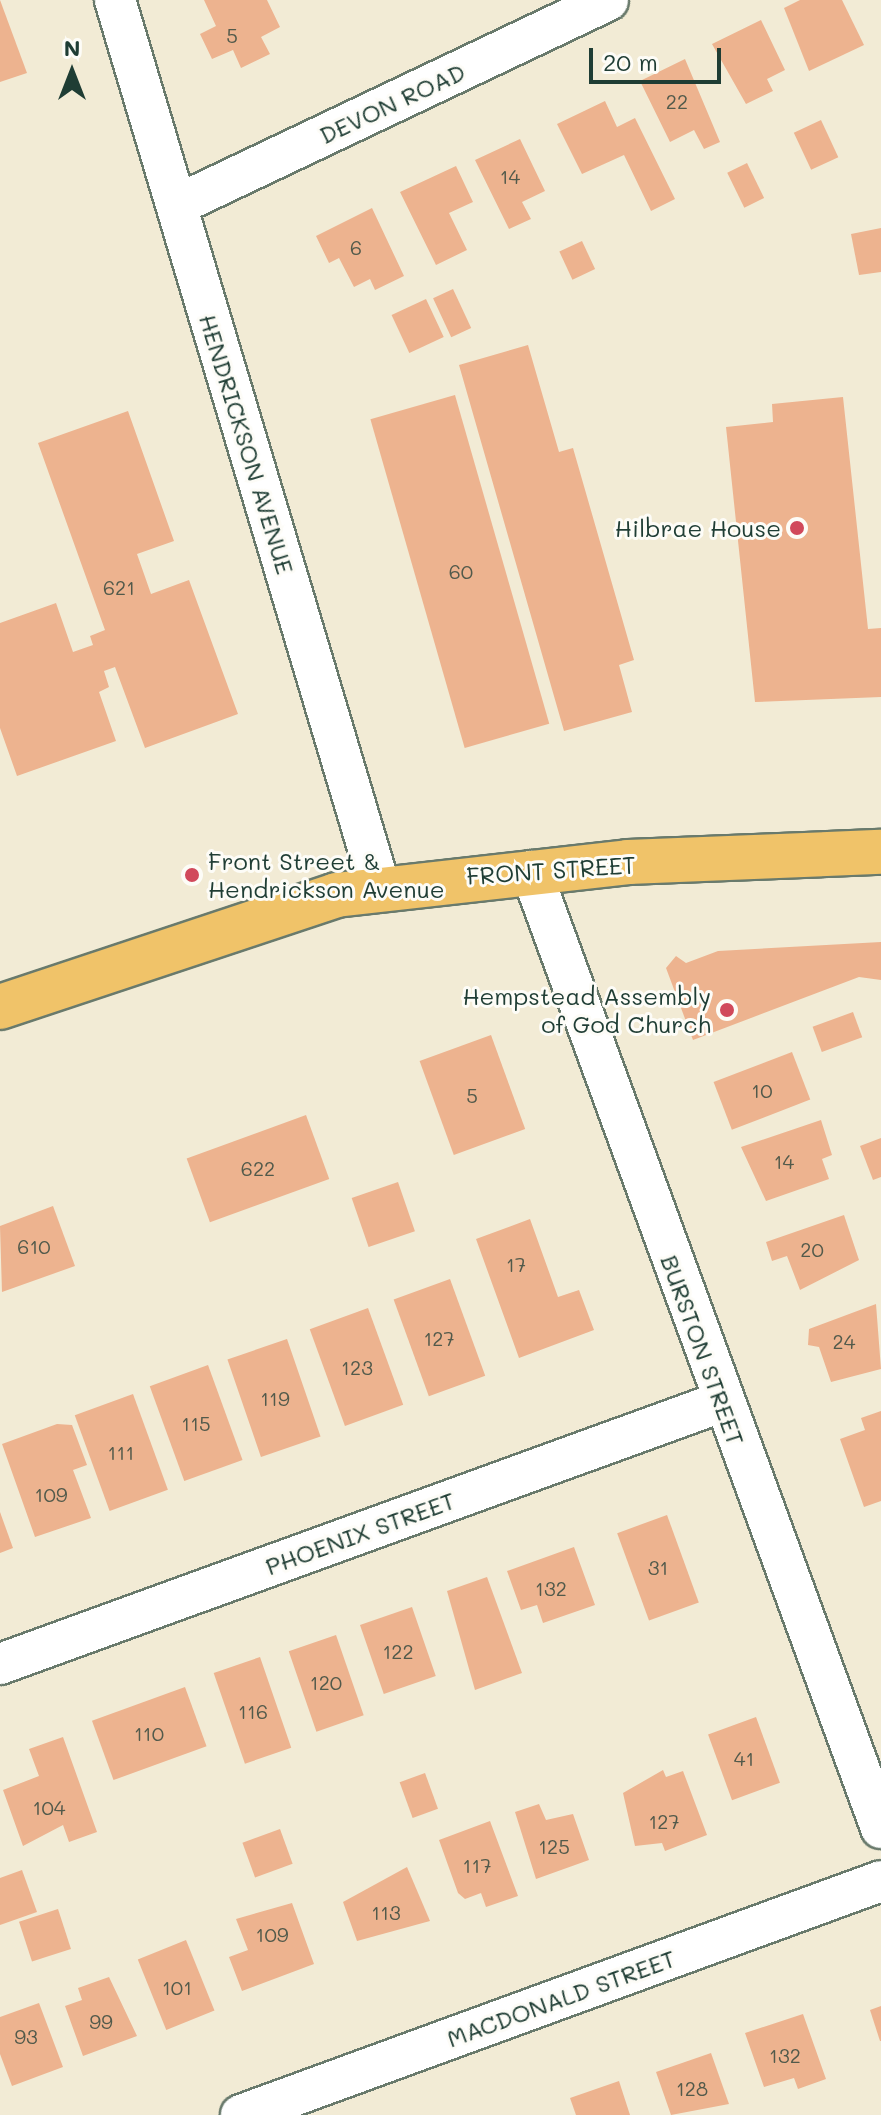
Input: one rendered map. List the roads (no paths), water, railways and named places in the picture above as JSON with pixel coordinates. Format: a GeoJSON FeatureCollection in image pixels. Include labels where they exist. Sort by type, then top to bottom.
{"type":"FeatureCollection","features":[{"type":"Feature","properties":{"kind":"main road","name":"FRONT STREET"},"geometry":{"type":"LineString","coordinates":[[0,1007],[181,942],[380,888],[531,871],[881,852]]}},
{"type":"Feature","properties":{"kind":"street","name":"HENDRICKSON AVENUE"},"geometry":{"type":"LineString","coordinates":[[115,0],[380,888]]}},
{"type":"Feature","properties":{"kind":"street","name":"DEVON ROAD"},"geometry":{"type":"LineString","coordinates":[[177,205],[608,0]]}},
{"type":"Feature","properties":{"kind":"street","name":"BURSTON STREET"},"geometry":{"type":"LineString","coordinates":[[531,871],[721,1402],[881,1828]]}},
{"type":"Feature","properties":{"kind":"street","name":"PHOENIX STREET"},"geometry":{"type":"LineString","coordinates":[[0,1664],[721,1402]]}},
{"type":"Feature","properties":{"kind":"street","name":"MACDONALD STREET"},"geometry":{"type":"LineString","coordinates":[[241,2115],[881,1881]]}},
{"type":"Feature","properties":{"kind":"place","name":"Hilbrae House"},"geometry":{"type":"Point","coordinates":[797,528]}},
{"type":"Feature","properties":{"kind":"place","name":"Front Street & Hendrickson Avenue"},"geometry":{"type":"Point","coordinates":[192,875]}},
{"type":"Feature","properties":{"kind":"place","name":"Hempstead Assembly of God Church"},"geometry":{"type":"Point","coordinates":[727,1010]}}]}
